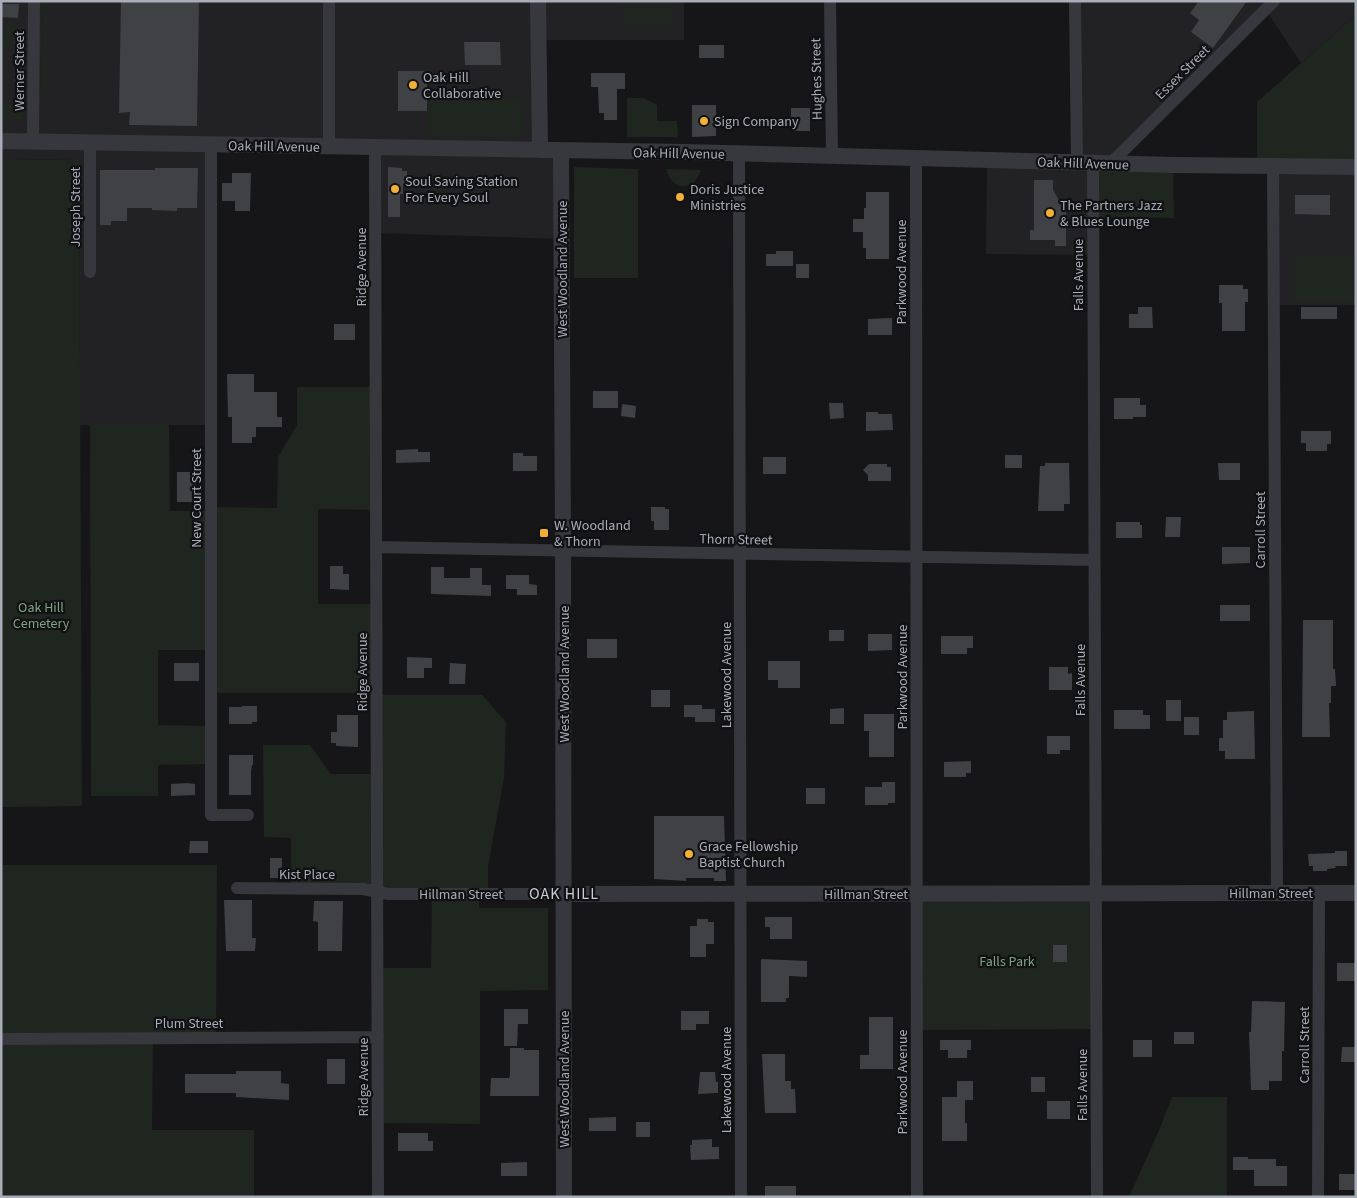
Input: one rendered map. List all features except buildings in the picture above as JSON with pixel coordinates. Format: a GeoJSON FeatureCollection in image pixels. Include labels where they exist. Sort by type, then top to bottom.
{"type":"FeatureCollection","features":[{"type":"Feature","properties":{"kind":"street","name":"Werner Street"},"geometry":{"type":"LineString","coordinates":[[33,142],[34,1]]}},
{"type":"Feature","properties":{"kind":"street"},"geometry":{"type":"LineString","coordinates":[[329,1],[329,147]]}},
{"type":"Feature","properties":{"kind":"street"},"geometry":{"type":"LineString","coordinates":[[538,1],[540,150]]}},
{"type":"Feature","properties":{"kind":"street","name":"Hughes Street"},"geometry":{"type":"LineString","coordinates":[[830,1],[832,156]]}},
{"type":"Feature","properties":{"kind":"street","name":"Falls Avenue"},"geometry":{"type":"LineString","coordinates":[[1075,1],[1085,163],[1094,560],[1097,1197]]}},
{"type":"Feature","properties":{"kind":"street","name":"Essex Street"},"geometry":{"type":"LineString","coordinates":[[1110,164],[1274,1]]}},
{"type":"Feature","properties":{"kind":"street","name":"Oak Hill Avenue"},"geometry":{"type":"LineString","coordinates":[[1,141],[916,157],[1110,164],[1356,167]]}},
{"type":"Feature","properties":{"kind":"street","name":"Joseph Street"},"geometry":{"type":"LineString","coordinates":[[90,142],[90,272]]}},
{"type":"Feature","properties":{"kind":"street","name":"New Court Street"},"geometry":{"type":"LineString","coordinates":[[211,145],[212,815],[248,815]]}},
{"type":"Feature","properties":{"kind":"street","name":"Ridge Avenue"},"geometry":{"type":"LineString","coordinates":[[375,148],[378,1197]]}},
{"type":"Feature","properties":{"kind":"street","name":"West Woodland Avenue"},"geometry":{"type":"LineString","coordinates":[[561,151],[565,894],[564,1197]]}},
{"type":"Feature","properties":{"kind":"street","name":"Lakewood Avenue"},"geometry":{"type":"LineString","coordinates":[[739,154],[741,1197]]}},
{"type":"Feature","properties":{"kind":"street","name":"Parkwood Avenue"},"geometry":{"type":"LineString","coordinates":[[916,157],[918,1197]]}},
{"type":"Feature","properties":{"kind":"street","name":"Carroll Street"},"geometry":{"type":"LineString","coordinates":[[1273,166],[1277,893]]}},
{"type":"Feature","properties":{"kind":"street","name":"Thorn Street"},"geometry":{"type":"LineString","coordinates":[[376,548],[1094,560]]}},
{"type":"Feature","properties":{"kind":"street","name":"Kist Place"},"geometry":{"type":"LineString","coordinates":[[237,888],[363,889],[377,891]]}},
{"type":"Feature","properties":{"kind":"street","name":"Hillman Street"},"geometry":{"type":"LineString","coordinates":[[377,891],[388,894],[1356,893]]}},
{"type":"Feature","properties":{"kind":"street","name":"Carroll Street"},"geometry":{"type":"LineString","coordinates":[[1318,1197],[1319,893]]}},
{"type":"Feature","properties":{"kind":"street","name":"Plum Street"},"geometry":{"type":"LineString","coordinates":[[1,1039],[378,1037]]}},
{"type":"Feature","properties":{"kind":"shaded area"},"geometry":{"type":"Polygon","coordinates":[[[1,1],[684,1],[684,40],[538,40],[540,150],[561,151],[562,239],[376,233],[375,148],[211,145],[211,425],[80,425],[79,160],[1,159],[1,1]]]}},
{"type":"Feature","properties":{"kind":"shaded area"},"geometry":{"type":"Polygon","coordinates":[[[1075,1],[1356,1],[1356,15],[1301,63],[1266,10],[1110,164],[1093,163],[1093,255],[986,254],[987,160],[1071,162],[1075,1]]]}},
{"type":"Feature","properties":{"kind":"shaded area"},"geometry":{"type":"Polygon","coordinates":[[[1273,166],[1356,167],[1356,305],[1274,305],[1273,166]]]}},
{"type":"Feature","properties":{"kind":"green space"},"geometry":{"type":"Polygon","coordinates":[[[44,1],[48,1],[47,51],[43,51],[44,1]]]}},
{"type":"Feature","properties":{"kind":"green space"},"geometry":{"type":"Polygon","coordinates":[[[618,1],[672,1],[673,25],[624,26],[624,5],[618,5],[618,1]]]}},
{"type":"Feature","properties":{"kind":"green space"},"geometry":{"type":"Polygon","coordinates":[[[1356,15],[1356,167],[1257,166],[1257,102],[1356,15]]]}},
{"type":"Feature","properties":{"kind":"green space"},"geometry":{"type":"Polygon","coordinates":[[[9,22],[18,25],[18,39],[8,48],[1,48],[1,34],[6,34],[6,25],[9,22]]]}},
{"type":"Feature","properties":{"kind":"green space"},"geometry":{"type":"Polygon","coordinates":[[[43,55],[47,55],[47,90],[50,95],[45,95],[42,86],[43,55]]]}},
{"type":"Feature","properties":{"kind":"green space"},"geometry":{"type":"Polygon","coordinates":[[[523,98],[524,136],[427,135],[427,99],[523,98]]]}},
{"type":"Feature","properties":{"kind":"green space"},"geometry":{"type":"Polygon","coordinates":[[[627,98],[644,98],[657,105],[657,121],[677,121],[678,137],[627,137],[627,98]]]}},
{"type":"Feature","properties":{"kind":"green space"},"geometry":{"type":"Polygon","coordinates":[[[1,102],[18,107],[23,117],[21,120],[11,119],[1,122],[1,102]]]}},
{"type":"Feature","properties":{"kind":"green space","name":"Oak Hill Cemetery"},"geometry":{"type":"Polygon","coordinates":[[[1,159],[79,160],[82,806],[1,807],[1,159]]]}},
{"type":"Feature","properties":{"kind":"green space"},"geometry":{"type":"Polygon","coordinates":[[[1093,163],[1173,165],[1174,218],[1093,217],[1093,163]]]}},
{"type":"Feature","properties":{"kind":"green space"},"geometry":{"type":"Polygon","coordinates":[[[574,167],[638,169],[638,278],[574,278],[574,167]]]}},
{"type":"Feature","properties":{"kind":"green space"},"geometry":{"type":"Polygon","coordinates":[[[666,169],[701,170],[693,182],[683,186],[673,182],[666,169]]]}},
{"type":"Feature","properties":{"kind":"green space"},"geometry":{"type":"Polygon","coordinates":[[[1294,255],[1356,255],[1356,302],[1294,302],[1294,255]]]}},
{"type":"Feature","properties":{"kind":"green space"},"geometry":{"type":"Polygon","coordinates":[[[297,387],[376,387],[376,510],[318,509],[318,604],[376,604],[377,693],[211,693],[211,650],[158,650],[158,725],[211,726],[211,764],[158,765],[158,796],[91,796],[90,425],[169,425],[170,511],[211,511],[211,507],[277,508],[278,457],[297,425],[297,387]]]}},
{"type":"Feature","properties":{"kind":"green space"},"geometry":{"type":"Polygon","coordinates":[[[377,695],[482,695],[506,722],[504,778],[488,866],[488,894],[479,894],[479,908],[548,908],[548,990],[480,991],[480,1124],[378,1123],[377,968],[431,968],[432,894],[291,889],[291,838],[264,837],[263,745],[310,745],[331,774],[377,774],[377,695]]]}},
{"type":"Feature","properties":{"kind":"green space"},"geometry":{"type":"Polygon","coordinates":[[[1,865],[217,865],[216,1038],[153,1038],[152,1130],[254,1130],[254,1197],[1,1197],[1,865]]]}},
{"type":"Feature","properties":{"kind":"green space","name":"Falls Park"},"geometry":{"type":"Polygon","coordinates":[[[1096,893],[1097,1029],[917,1030],[917,894],[1096,893]]]}},
{"type":"Feature","properties":{"kind":"green space"},"geometry":{"type":"Polygon","coordinates":[[[1172,1097],[1227,1097],[1227,1197],[1129,1197],[1172,1097]]]}},
{"type":"Feature","properties":{"kind":"place","name":"Oak Hill Collaborative"},"geometry":{"type":"Point","coordinates":[413,85]}},
{"type":"Feature","properties":{"kind":"place","name":"Sign Company"},"geometry":{"type":"Point","coordinates":[704,121]}},
{"type":"Feature","properties":{"kind":"place","name":"Soul Saving Station For Every Soul"},"geometry":{"type":"Point","coordinates":[395,189]}},
{"type":"Feature","properties":{"kind":"place","name":"Doris Justice Ministries"},"geometry":{"type":"Point","coordinates":[680,197]}},
{"type":"Feature","properties":{"kind":"place","name":"The Partners Jazz & Blues Lounge"},"geometry":{"type":"Point","coordinates":[1050,213]}},
{"type":"Feature","properties":{"kind":"place","name":"W. Woodland & Thorn"},"geometry":{"type":"Point","coordinates":[544,533]}},
{"type":"Feature","properties":{"kind":"place","name":"Grace Fellowship Baptist Church"},"geometry":{"type":"Point","coordinates":[689,854]}},
{"type":"Feature","properties":{"kind":"district","name":"OAK HILL"},"geometry":{"type":"Point","coordinates":[564,893]}}]}
